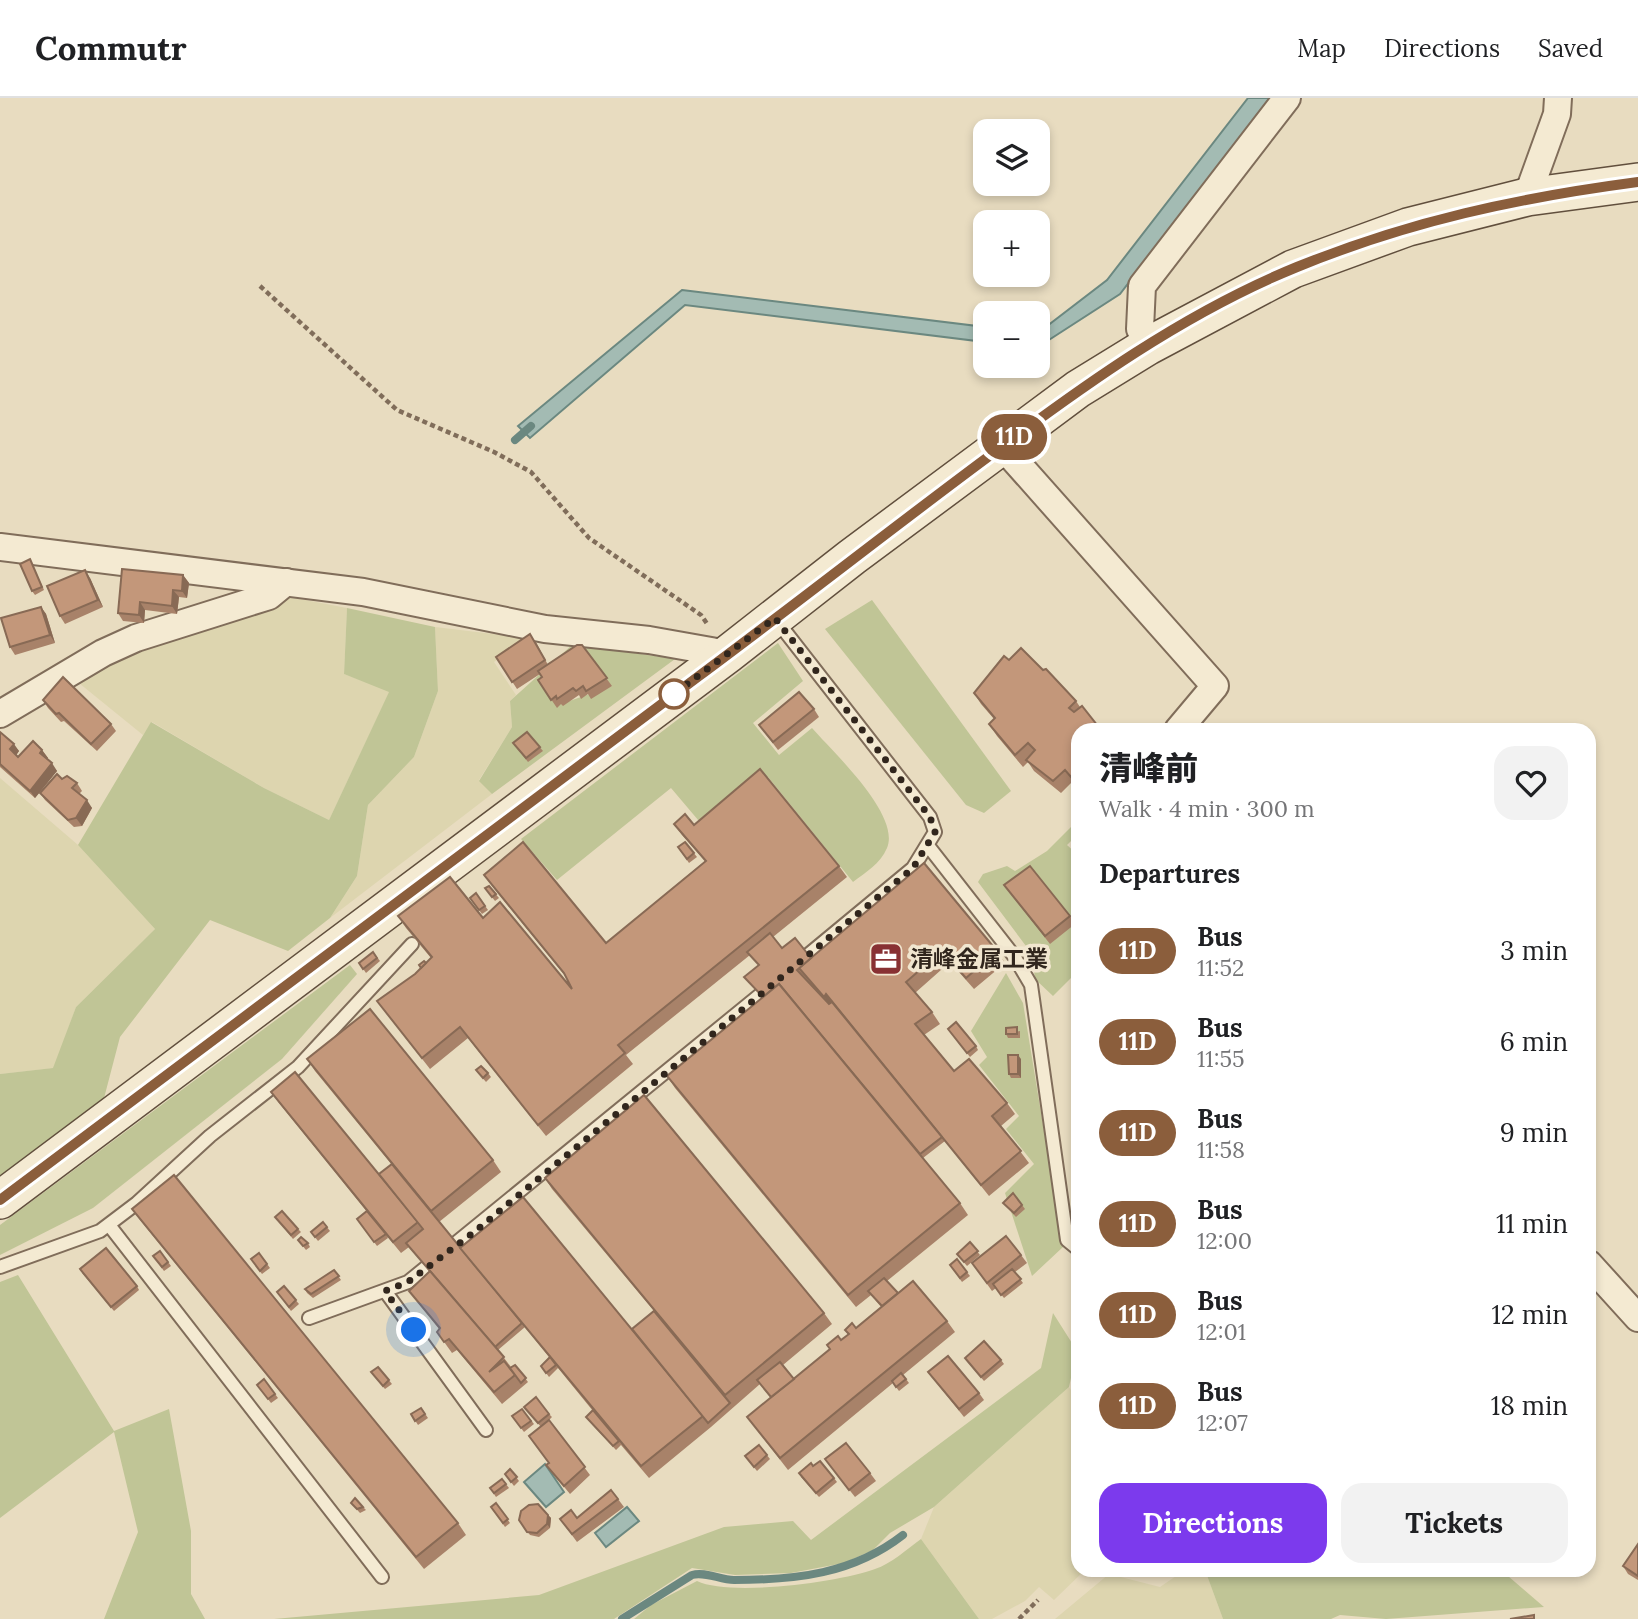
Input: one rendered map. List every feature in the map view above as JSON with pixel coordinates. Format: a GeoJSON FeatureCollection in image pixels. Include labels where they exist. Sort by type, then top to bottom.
{"type":"FeatureCollection","features":[{"type":"Feature","properties":{"kind":"main road"},"geometry":{"type":"LineString","coordinates":[[0,1200],[1078,389],[1148,346],[1293,269],[1408,227],[1527,197],[1638,182]]}},
{"type":"Feature","properties":{"kind":"street"},"geometry":{"type":"LineString","coordinates":[[1148,346],[1140,330],[1142,286],[1287,98]]}},
{"type":"Feature","properties":{"kind":"street"},"geometry":{"type":"LineString","coordinates":[[1527,197],[1557,114],[1558,98]]}},
{"type":"Feature","properties":{"kind":"street"},"geometry":{"type":"LineString","coordinates":[[1002,446],[1215,686],[1184,723]]}},
{"type":"Feature","properties":{"kind":"street"},"geometry":{"type":"LineString","coordinates":[[0,547],[363,592],[545,629],[649,640],[728,654]]}},
{"type":"Feature","properties":{"kind":"street"},"geometry":{"type":"LineString","coordinates":[[0,714],[103,653],[135,638],[269,596],[286,582]]}},
{"type":"Feature","properties":{"kind":"street"},"geometry":{"type":"LineString","coordinates":[[1596,1272],[1638,1318]]}},
{"type":"Feature","properties":{"kind":"lane"},"geometry":{"type":"LineString","coordinates":[[309,1318],[408,1282],[473,1233],[913,868],[929,847],[935,832],[930,817],[775,618]]}},
{"type":"Feature","properties":{"kind":"lane"},"geometry":{"type":"LineString","coordinates":[[929,847],[1014,956],[1031,985],[1067,1240],[1071,1243]]}},
{"type":"Feature","properties":{"kind":"lane"},"geometry":{"type":"LineString","coordinates":[[0,1267],[100,1231],[137,1203],[210,1136],[298,1067],[412,944]]}},
{"type":"Feature","properties":{"kind":"lane"},"geometry":{"type":"LineString","coordinates":[[108,1225],[382,1577]]}},
{"type":"Feature","properties":{"kind":"lane"},"geometry":{"type":"LineString","coordinates":[[385,1291],[486,1430]]}},
{"type":"Feature","properties":{"kind":"path"},"geometry":{"type":"LineString","coordinates":[[260,286],[397,410],[494,452],[531,472],[589,538],[701,615],[728,654]]}},
{"type":"Feature","properties":{"kind":"path"},"geometry":{"type":"LineString","coordinates":[[1019,1619],[1038,1600]]}},
{"type":"Feature","properties":{"kind":"shaded area"},"geometry":{"type":"Polygon","coordinates":[[[290,597],[347,608],[344,674],[390,691],[329,820],[264,788],[152,722],[143,735],[74,679],[132,647],[290,597]]]}},
{"type":"Feature","properties":{"kind":"shaded area"},"geometry":{"type":"Polygon","coordinates":[[[435,627],[526,638],[494,662],[516,695],[510,701],[512,727],[479,780],[492,794],[330,918],[357,876],[368,805],[414,757],[438,691],[435,627]]]}},
{"type":"Feature","properties":{"kind":"shaded area"},"geometry":{"type":"Polygon","coordinates":[[[0,778],[78,845],[155,929],[76,1007],[54,1068],[0,1074],[0,778]]]}},
{"type":"Feature","properties":{"kind":"shaded area"},"geometry":{"type":"Polygon","coordinates":[[[1069,1387],[1071,1577],[1078,1577],[1054,1600],[1039,1587],[1025,1601],[992,1619],[979,1619],[921,1539],[934,1507],[1069,1387]]]}},
{"type":"Feature","properties":{"kind":"shaded area"},"geometry":{"type":"Polygon","coordinates":[[[1105,1577],[1121,1577],[1160,1587],[1175,1577],[1208,1577],[1223,1619],[1055,1619],[1105,1577]]]}},
{"type":"Feature","properties":{"kind":"green space"},"geometry":{"type":"Polygon","coordinates":[[[872,600],[1011,791],[984,813],[966,805],[825,629],[872,600]]]}},
{"type":"Feature","properties":{"kind":"green space"},"geometry":{"type":"Polygon","coordinates":[[[347,608],[435,627],[438,691],[414,757],[368,805],[357,876],[330,918],[288,951],[210,920],[120,1037],[103,1102],[0,1185],[0,1074],[53,1068],[76,1007],[155,929],[78,845],[151,722],[264,788],[329,820],[389,692],[344,674],[347,608]]]}},
{"type":"Feature","properties":{"kind":"green space"},"geometry":{"type":"Polygon","coordinates":[[[778,643],[803,681],[753,723],[779,755],[812,728],[849,768],[875,802],[889,834],[887,848],[877,863],[853,882],[768,777],[704,827],[671,788],[557,880],[521,839],[778,643]]]}},
{"type":"Feature","properties":{"kind":"green space"},"geometry":{"type":"Polygon","coordinates":[[[573,644],[675,659],[492,794],[479,781],[512,727],[510,701],[573,644]],[[612,686],[543,688],[561,704],[612,686]]]}},
{"type":"Feature","properties":{"kind":"green space"},"geometry":{"type":"Polygon","coordinates":[[[1071,827],[1071,841],[1067,845],[1071,849],[1071,978],[1053,996],[1035,979],[1032,954],[978,882],[983,874],[1007,866],[1015,871],[1047,851],[1071,827]]]}},
{"type":"Feature","properties":{"kind":"green space"},"geometry":{"type":"Polygon","coordinates":[[[350,965],[357,974],[282,1059],[93,1208],[0,1255],[0,1225],[350,965]]]}},
{"type":"Feature","properties":{"kind":"green space"},"geometry":{"type":"Polygon","coordinates":[[[1006,973],[1023,1003],[1063,1247],[1032,1276],[1005,1193],[1034,1164],[1006,1129],[1019,1116],[979,1065],[987,1057],[971,1031],[1006,973]]]}},
{"type":"Feature","properties":{"kind":"green space"},"geometry":{"type":"Polygon","coordinates":[[[18,1275],[114,1431],[169,1409],[191,1531],[191,1594],[205,1619],[104,1619],[138,1532],[114,1432],[0,1518],[0,1282],[18,1275]]]}},
{"type":"Feature","properties":{"kind":"green space"},"geometry":{"type":"Polygon","coordinates":[[[1053,1313],[1071,1342],[1069,1387],[934,1507],[890,1533],[873,1550],[844,1563],[791,1573],[735,1575],[692,1568],[614,1619],[274,1619],[539,1595],[724,1527],[793,1521],[811,1540],[1041,1368],[1053,1313]]]}},
{"type":"Feature","properties":{"kind":"green space"},"geometry":{"type":"Polygon","coordinates":[[[921,1539],[979,1619],[634,1619],[651,1605],[697,1581],[713,1586],[759,1588],[837,1579],[881,1567],[921,1539]]]}},
{"type":"Feature","properties":{"kind":"green space"},"geometry":{"type":"Polygon","coordinates":[[[1208,1577],[1509,1577],[1544,1607],[1386,1619],[1340,1615],[1331,1619],[1223,1619],[1208,1577]]]}},
{"type":"Feature","properties":{"kind":"water"},"geometry":{"type":"Polygon","coordinates":[[[1248,98],[1270,98],[1120,294],[1050,339],[1050,324],[1107,280],[1248,98]]]}},
{"type":"Feature","properties":{"kind":"water"},"geometry":{"type":"Polygon","coordinates":[[[682,290],[973,326],[973,341],[685,305],[530,438],[518,426],[682,290]]]}},
{"type":"Feature","properties":{"kind":"water"},"geometry":{"type":"Polygon","coordinates":[[[545,1464],[564,1492],[546,1507],[524,1482],[545,1464]]]}},
{"type":"Feature","properties":{"kind":"water"},"geometry":{"type":"Polygon","coordinates":[[[627,1507],[639,1521],[606,1547],[595,1533],[627,1507]]]}},
{"type":"Feature","properties":{"kind":"building"},"geometry":{"type":"Polygon","coordinates":[[[30,559],[42,587],[32,591],[20,564],[30,559]]]}},
{"type":"Feature","properties":{"kind":"building"},"geometry":{"type":"Polygon","coordinates":[[[122,569],[183,575],[182,591],[173,590],[172,606],[140,602],[139,615],[118,613],[122,569]]]}},
{"type":"Feature","properties":{"kind":"building"},"geometry":{"type":"Polygon","coordinates":[[[85,570],[98,600],[60,616],[47,586],[85,570]]]}},
{"type":"Feature","properties":{"kind":"building"},"geometry":{"type":"Polygon","coordinates":[[[41,607],[50,635],[10,647],[1,618],[41,607]]]}},
{"type":"Feature","properties":{"kind":"building"},"geometry":{"type":"Polygon","coordinates":[[[530,634],[545,660],[512,682],[496,657],[530,634]]]}},
{"type":"Feature","properties":{"kind":"building"},"geometry":{"type":"Polygon","coordinates":[[[577,645],[582,645],[607,678],[586,691],[583,686],[576,691],[573,688],[551,700],[538,680],[542,677],[538,671],[577,645]]]}},
{"type":"Feature","properties":{"kind":"building"},"geometry":{"type":"Polygon","coordinates":[[[1021,648],[1043,670],[1046,669],[1076,701],[1069,708],[1074,712],[1082,706],[1095,723],[1071,723],[1071,777],[1065,770],[1053,781],[1026,760],[1035,750],[1028,743],[1015,755],[989,724],[995,718],[974,693],[1004,656],[1009,660],[1021,648]]]}},
{"type":"Feature","properties":{"kind":"building"},"geometry":{"type":"Polygon","coordinates":[[[63,677],[111,724],[91,744],[43,700],[63,677]]]}},
{"type":"Feature","properties":{"kind":"building"},"geometry":{"type":"Polygon","coordinates":[[[799,692],[814,709],[773,742],[759,725],[799,692]]]}},
{"type":"Feature","properties":{"kind":"building"},"geometry":{"type":"Polygon","coordinates":[[[0,732],[14,744],[10,749],[18,757],[33,741],[42,750],[40,753],[52,763],[30,791],[0,764],[0,732]]]}},
{"type":"Feature","properties":{"kind":"building"},"geometry":{"type":"Polygon","coordinates":[[[527,732],[540,747],[526,758],[513,743],[527,732]]]}},
{"type":"Feature","properties":{"kind":"building"},"geometry":{"type":"Polygon","coordinates":[[[760,769],[839,866],[618,1045],[625,1053],[538,1125],[460,1027],[422,1058],[377,1001],[415,974],[432,957],[398,916],[450,877],[483,918],[500,902],[572,989],[564,973],[484,875],[523,842],[606,943],[706,861],[674,824],[685,814],[694,825],[760,769]]]}},
{"type":"Feature","properties":{"kind":"building"},"geometry":{"type":"Polygon","coordinates":[[[57,774],[62,779],[67,776],[77,783],[72,788],[87,800],[76,818],[68,820],[40,793],[57,774]]]}},
{"type":"Feature","properties":{"kind":"building"},"geometry":{"type":"Polygon","coordinates":[[[685,842],[694,853],[687,859],[678,847],[685,842]]]}},
{"type":"Feature","properties":{"kind":"building"},"geometry":{"type":"Polygon","coordinates":[[[924,863],[997,951],[966,978],[942,951],[906,982],[932,1012],[915,1024],[954,1071],[969,1059],[1007,1103],[992,1116],[1021,1151],[981,1185],[826,994],[824,997],[799,968],[924,863]]]}},
{"type":"Feature","properties":{"kind":"building"},"geometry":{"type":"Polygon","coordinates":[[[1030,866],[1070,916],[1045,936],[1004,885],[1030,866]]]}},
{"type":"Feature","properties":{"kind":"building"},"geometry":{"type":"Polygon","coordinates":[[[489,886],[496,894],[492,897],[485,888],[489,886]]]}},
{"type":"Feature","properties":{"kind":"building"},"geometry":{"type":"Polygon","coordinates":[[[476,893],[485,906],[479,910],[470,898],[476,893]]]}},
{"type":"Feature","properties":{"kind":"building"},"geometry":{"type":"Polygon","coordinates":[[[770,933],[782,948],[795,938],[811,958],[797,970],[829,1004],[832,1002],[942,1137],[920,1154],[779,984],[763,997],[744,977],[759,965],[747,952],[770,933]]]}},
{"type":"Feature","properties":{"kind":"building"},"geometry":{"type":"Polygon","coordinates":[[[373,952],[377,958],[363,969],[359,963],[373,952]]]}},
{"type":"Feature","properties":{"kind":"building"},"geometry":{"type":"Polygon","coordinates":[[[779,984],[960,1203],[848,1295],[667,1076],[779,984]]]}},
{"type":"Feature","properties":{"kind":"building"},"geometry":{"type":"Polygon","coordinates":[[[370,1009],[493,1160],[431,1211],[307,1059],[370,1009]]]}},
{"type":"Feature","properties":{"kind":"building"},"geometry":{"type":"Polygon","coordinates":[[[956,1022],[976,1046],[967,1053],[948,1029],[956,1022]]]}},
{"type":"Feature","properties":{"kind":"building"},"geometry":{"type":"Polygon","coordinates":[[[1017,1027],[1017,1034],[1006,1034],[1006,1028],[1017,1027]]]}},
{"type":"Feature","properties":{"kind":"building"},"geometry":{"type":"Polygon","coordinates":[[[1008,1055],[1018,1055],[1018,1074],[1009,1074],[1008,1055]]]}},
{"type":"Feature","properties":{"kind":"building"},"geometry":{"type":"Polygon","coordinates":[[[481,1066],[488,1073],[483,1078],[476,1070],[481,1066]]]}},
{"type":"Feature","properties":{"kind":"building"},"geometry":{"type":"Polygon","coordinates":[[[295,1072],[418,1222],[393,1242],[271,1092],[295,1072]]]}},
{"type":"Feature","properties":{"kind":"building"},"geometry":{"type":"Polygon","coordinates":[[[644,1095],[824,1313],[725,1395],[545,1178],[644,1095]]]}},
{"type":"Feature","properties":{"kind":"building"},"geometry":{"type":"Polygon","coordinates":[[[392,1164],[522,1323],[495,1347],[406,1243],[423,1229],[379,1174],[392,1164]]]}},
{"type":"Feature","properties":{"kind":"building"},"geometry":{"type":"Polygon","coordinates":[[[174,1175],[458,1523],[416,1557],[132,1209],[174,1175]]]}},
{"type":"Feature","properties":{"kind":"building"},"geometry":{"type":"Polygon","coordinates":[[[1013,1193],[1022,1205],[1014,1213],[1003,1203],[1013,1193]]]}},
{"type":"Feature","properties":{"kind":"building"},"geometry":{"type":"Polygon","coordinates":[[[523,1197],[703,1416],[641,1466],[460,1248],[523,1197]]]}},
{"type":"Feature","properties":{"kind":"building"},"geometry":{"type":"Polygon","coordinates":[[[282,1211],[298,1229],[291,1235],[275,1217],[282,1211]]]}},
{"type":"Feature","properties":{"kind":"building"},"geometry":{"type":"Polygon","coordinates":[[[367,1211],[386,1234],[374,1242],[357,1219],[367,1211]]]}},
{"type":"Feature","properties":{"kind":"building"},"geometry":{"type":"Polygon","coordinates":[[[323,1222],[327,1227],[315,1237],[311,1232],[323,1222]]]}},
{"type":"Feature","properties":{"kind":"building"},"geometry":{"type":"Polygon","coordinates":[[[1006,1236],[1021,1255],[987,1283],[972,1263],[1006,1236]]]}},
{"type":"Feature","properties":{"kind":"building"},"geometry":{"type":"Polygon","coordinates":[[[301,1237],[308,1243],[303,1246],[298,1240],[301,1237]]]}},
{"type":"Feature","properties":{"kind":"building"},"geometry":{"type":"Polygon","coordinates":[[[970,1242],[978,1251],[964,1262],[957,1254],[970,1242]]]}},
{"type":"Feature","properties":{"kind":"building"},"geometry":{"type":"Polygon","coordinates":[[[106,1248],[137,1286],[111,1307],[80,1269],[106,1248]]]}},
{"type":"Feature","properties":{"kind":"building"},"geometry":{"type":"Polygon","coordinates":[[[160,1251],[168,1262],[162,1267],[153,1256],[160,1251]]]}},
{"type":"Feature","properties":{"kind":"building"},"geometry":{"type":"Polygon","coordinates":[[[259,1253],[267,1264],[260,1271],[251,1259],[259,1253]]]}},
{"type":"Feature","properties":{"kind":"building"},"geometry":{"type":"Polygon","coordinates":[[[957,1259],[967,1272],[960,1278],[950,1265],[957,1259]]]}},
{"type":"Feature","properties":{"kind":"building"},"geometry":{"type":"Polygon","coordinates":[[[1012,1269],[1021,1279],[1001,1295],[993,1284],[1012,1269]]]}},
{"type":"Feature","properties":{"kind":"building"},"geometry":{"type":"Polygon","coordinates":[[[334,1270],[339,1276],[311,1294],[305,1289],[334,1270]]]}},
{"type":"Feature","properties":{"kind":"building"},"geometry":{"type":"Polygon","coordinates":[[[430,1271],[504,1357],[489,1372],[504,1361],[515,1375],[494,1392],[449,1339],[444,1342],[437,1332],[440,1328],[409,1291],[430,1271]]]}},
{"type":"Feature","properties":{"kind":"building"},"geometry":{"type":"Polygon","coordinates":[[[884,1278],[898,1293],[882,1306],[868,1291],[884,1278]]]}},
{"type":"Feature","properties":{"kind":"building"},"geometry":{"type":"Polygon","coordinates":[[[913,1281],[947,1321],[780,1458],[747,1417],[830,1349],[827,1345],[838,1336],[841,1340],[849,1334],[845,1330],[852,1323],[856,1328],[913,1281]]]}},
{"type":"Feature","properties":{"kind":"building"},"geometry":{"type":"Polygon","coordinates":[[[284,1286],[296,1300],[289,1307],[277,1292],[284,1286]]]}},
{"type":"Feature","properties":{"kind":"building"},"geometry":{"type":"Polygon","coordinates":[[[654,1311],[730,1403],[708,1423],[632,1329],[654,1311]]]}},
{"type":"Feature","properties":{"kind":"building"},"geometry":{"type":"Polygon","coordinates":[[[984,1341],[1001,1360],[981,1377],[965,1358],[984,1341]]]}},
{"type":"Feature","properties":{"kind":"building"},"geometry":{"type":"Polygon","coordinates":[[[948,1356],[979,1393],[959,1409],[928,1372],[948,1356]]]}},
{"type":"Feature","properties":{"kind":"building"},"geometry":{"type":"Polygon","coordinates":[[[550,1357],[556,1365],[546,1373],[541,1366],[550,1357]]]}},
{"type":"Feature","properties":{"kind":"building"},"geometry":{"type":"Polygon","coordinates":[[[780,1362],[794,1379],[771,1397],[757,1380],[780,1362]]]}},
{"type":"Feature","properties":{"kind":"building"},"geometry":{"type":"Polygon","coordinates":[[[515,1365],[526,1378],[521,1383],[510,1368],[515,1365]]]}},
{"type":"Feature","properties":{"kind":"building"},"geometry":{"type":"Polygon","coordinates":[[[378,1367],[389,1380],[383,1386],[371,1372],[378,1367]]]}},
{"type":"Feature","properties":{"kind":"building"},"geometry":{"type":"Polygon","coordinates":[[[901,1373],[906,1379],[896,1387],[892,1381],[901,1373]]]}},
{"type":"Feature","properties":{"kind":"building"},"geometry":{"type":"Polygon","coordinates":[[[264,1379],[275,1394],[268,1399],[257,1385],[264,1379]]]}},
{"type":"Feature","properties":{"kind":"building"},"geometry":{"type":"Polygon","coordinates":[[[536,1397],[549,1414],[538,1423],[524,1407],[536,1397]]]}},
{"type":"Feature","properties":{"kind":"building"},"geometry":{"type":"Polygon","coordinates":[[[421,1408],[425,1414],[415,1421],[411,1414],[421,1408]]]}},
{"type":"Feature","properties":{"kind":"building"},"geometry":{"type":"Polygon","coordinates":[[[522,1409],[531,1421],[521,1428],[512,1416],[522,1409]]]}},
{"type":"Feature","properties":{"kind":"building"},"geometry":{"type":"Polygon","coordinates":[[[593,1410],[619,1441],[613,1446],[586,1417],[593,1410]]]}},
{"type":"Feature","properties":{"kind":"building"},"geometry":{"type":"Polygon","coordinates":[[[549,1420],[585,1467],[564,1486],[546,1465],[549,1463],[529,1436],[549,1420]]]}},
{"type":"Feature","properties":{"kind":"building"},"geometry":{"type":"Polygon","coordinates":[[[846,1443],[870,1473],[849,1490],[825,1459],[846,1443]]]}},
{"type":"Feature","properties":{"kind":"building"},"geometry":{"type":"Polygon","coordinates":[[[759,1445],[767,1455],[754,1467],[745,1456],[759,1445]]]}},
{"type":"Feature","properties":{"kind":"building"},"geometry":{"type":"Polygon","coordinates":[[[820,1461],[834,1478],[816,1493],[799,1473],[811,1463],[813,1466],[820,1461]]]}},
{"type":"Feature","properties":{"kind":"building"},"geometry":{"type":"Polygon","coordinates":[[[510,1469],[517,1477],[511,1482],[505,1474],[510,1469]]]}},
{"type":"Feature","properties":{"kind":"building"},"geometry":{"type":"Polygon","coordinates":[[[502,1479],[506,1484],[494,1493],[490,1488],[502,1479]]]}},
{"type":"Feature","properties":{"kind":"building"},"geometry":{"type":"Polygon","coordinates":[[[611,1490],[618,1499],[572,1534],[560,1519],[571,1510],[577,1518],[611,1490]]]}},
{"type":"Feature","properties":{"kind":"building"},"geometry":{"type":"Polygon","coordinates":[[[355,1498],[363,1507],[357,1509],[351,1503],[355,1498]]]}},
{"type":"Feature","properties":{"kind":"building"},"geometry":{"type":"Polygon","coordinates":[[[496,1503],[508,1519],[503,1523],[491,1507],[496,1503]]]}},
{"type":"Feature","properties":{"kind":"building"},"geometry":{"type":"Polygon","coordinates":[[[538,1504],[548,1515],[547,1524],[537,1533],[527,1532],[519,1520],[521,1511],[529,1505],[538,1504]]]}},
{"type":"Feature","properties":{"kind":"building"},"geometry":{"type":"Polygon","coordinates":[[[1638,1544],[1638,1576],[1623,1566],[1638,1544]]]}},
{"type":"Feature","properties":{"kind":"building"},"geometry":{"type":"Polygon","coordinates":[[[1534,1615],[1534,1619],[1510,1619],[1534,1615]]]}},
{"type":"Feature","properties":{"kind":"waterway"},"geometry":{"type":"LineString","coordinates":[[515,440],[531,426]]}},
{"type":"Feature","properties":{"kind":"waterway"},"geometry":{"type":"LineString","coordinates":[[622,1619],[692,1575],[702,1574],[729,1580],[802,1576],[844,1566],[864,1558],[903,1535]]}},
{"type":"Feature","properties":{"kind":"bus line","name":"11D"},"geometry":{"type":"LineString","coordinates":[[0,1200],[1078,389],[1179,326],[1293,269],[1408,227],[1527,197],[1638,182]]}},
{"type":"Feature","properties":{"kind":"place","name":"清峰金属工業"},"geometry":{"type":"Point","coordinates":[886,959]}},
{"type":"Feature","properties":{"kind":"route"},"geometry":{"type":"LineString","coordinates":[[414,1330],[385,1291],[408,1282],[473,1233],[913,868],[929,847],[935,832],[930,817],[775,618],[674,694]]}}]}
